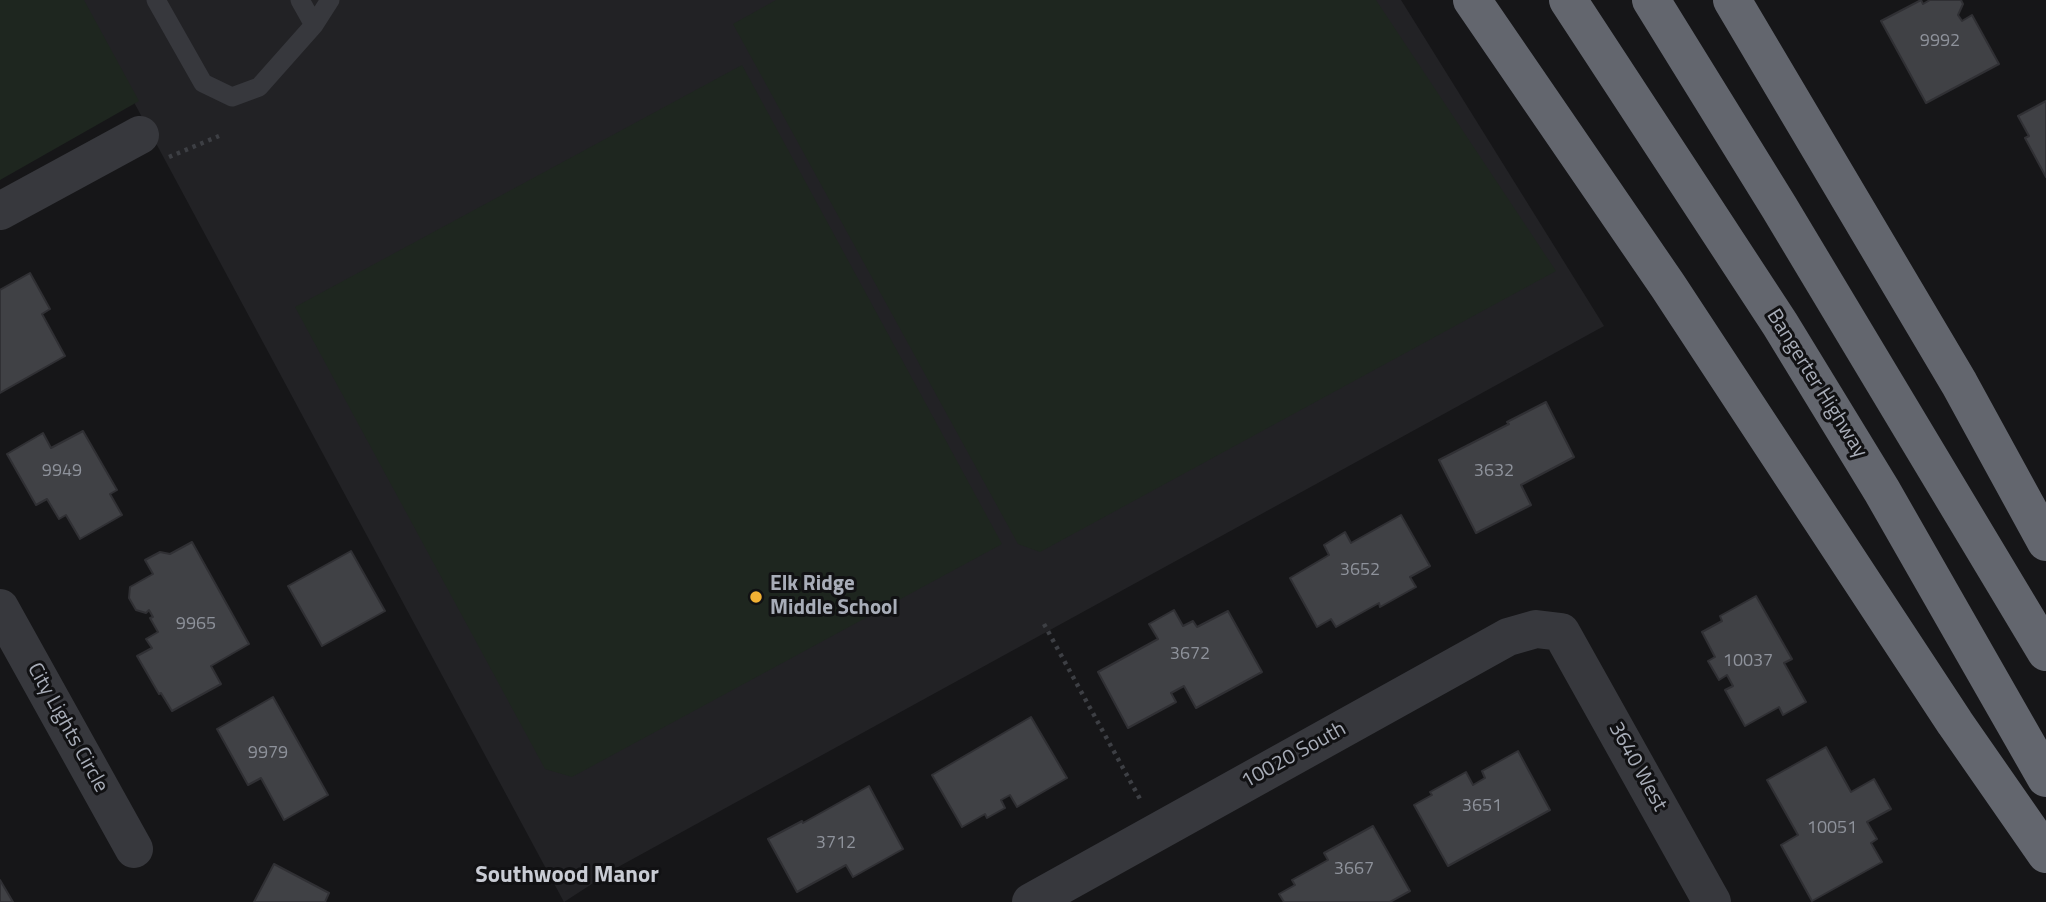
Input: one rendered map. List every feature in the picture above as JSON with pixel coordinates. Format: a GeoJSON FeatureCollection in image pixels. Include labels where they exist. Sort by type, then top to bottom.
{"type":"FeatureCollection","features":[{"type":"Feature","properties":{"kind":"highway"},"geometry":{"type":"LineString","coordinates":[[1472,0],[1668,286],[1955,723],[2046,854]]}},
{"type":"Feature","properties":{"kind":"highway","name":"Bangerter Highway"},"geometry":{"type":"LineString","coordinates":[[1568,0],[1787,336],[1882,491],[1981,660],[2046,778]]}},
{"type":"Feature","properties":{"kind":"highway"},"geometry":{"type":"LineString","coordinates":[[1651,0],[1779,207],[2046,652]]}},
{"type":"Feature","properties":{"kind":"highway"},"geometry":{"type":"LineString","coordinates":[[1732,0],[1959,383],[2046,542]]}},
{"type":"Feature","properties":{"kind":"street"},"geometry":{"type":"LineString","coordinates":[[0,211],[154,146]]}},
{"type":"Feature","properties":{"kind":"street","name":"City Lights Circle"},"geometry":{"type":"LineString","coordinates":[[0,608],[134,849]]}},
{"type":"Feature","properties":{"kind":"street","name":"10020 South"},"geometry":{"type":"LineString","coordinates":[[1031,902],[1508,637],[1536,629],[1561,632]]}},
{"type":"Feature","properties":{"kind":"street","name":"3640 West"},"geometry":{"type":"LineString","coordinates":[[1561,632],[1712,902]]}},
{"type":"Feature","properties":{"kind":"lane"},"geometry":{"type":"LineString","coordinates":[[156,0],[203,83],[232,97],[259,87],[314,25],[330,0]]}},
{"type":"Feature","properties":{"kind":"lane"},"geometry":{"type":"LineString","coordinates":[[300,0],[314,25]]}},
{"type":"Feature","properties":{"kind":"path"},"geometry":{"type":"LineString","coordinates":[[154,146],[219,136]]}},
{"type":"Feature","properties":{"kind":"path"},"geometry":{"type":"LineString","coordinates":[[1044,624],[1140,800]]}},
{"type":"Feature","properties":{"kind":"shaded area"},"geometry":{"type":"Polygon","coordinates":[[[0,0],[84,0],[139,101],[0,180],[0,0]]]}},
{"type":"Feature","properties":{"kind":"shaded area","name":"Elk Ridge Middle School"},"geometry":{"type":"Polygon","coordinates":[[[79,0],[1401,0],[1604,326],[618,867],[564,902],[79,0]]]}},
{"type":"Feature","properties":{"kind":"shaded area"},"geometry":{"type":"Polygon","coordinates":[[[776,0],[1376,0],[1556,271],[1040,552],[1018,544],[733,24],[776,0]]]}},
{"type":"Feature","properties":{"kind":"shaded area"},"geometry":{"type":"Polygon","coordinates":[[[742,65],[1002,544],[572,777],[545,769],[295,307],[742,65]]]}},
{"type":"Feature","properties":{"kind":"building"},"geometry":{"type":"Polygon","coordinates":[[[1921,0],[1923,4],[1930,0],[1961,0],[1963,4],[1958,15],[1962,21],[1972,15],[1999,64],[1926,103],[1881,21],[1921,0]]]}},
{"type":"Feature","properties":{"kind":"building"},"geometry":{"type":"Polygon","coordinates":[[[2046,101],[2046,177],[2025,138],[2029,136],[2018,116],[2046,101]]]}},
{"type":"Feature","properties":{"kind":"building"},"geometry":{"type":"Polygon","coordinates":[[[30,273],[50,309],[42,314],[65,356],[0,393],[0,290],[30,273]]]}},
{"type":"Feature","properties":{"kind":"building"},"geometry":{"type":"Polygon","coordinates":[[[1546,402],[1574,457],[1521,485],[1531,505],[1476,533],[1439,460],[1546,402]]]}},
{"type":"Feature","properties":{"kind":"building"},"geometry":{"type":"Polygon","coordinates":[[[83,431],[117,490],[110,494],[122,515],[80,539],[66,515],[59,519],[47,499],[36,505],[7,454],[43,433],[51,448],[83,431]]]}},
{"type":"Feature","properties":{"kind":"building"},"geometry":{"type":"Polygon","coordinates":[[[1401,515],[1430,566],[1410,577],[1416,587],[1380,607],[1379,603],[1336,627],[1331,619],[1317,627],[1290,578],[1329,555],[1324,545],[1345,532],[1351,543],[1401,515]]]}},
{"type":"Feature","properties":{"kind":"building"},"geometry":{"type":"Polygon","coordinates":[[[192,542],[249,644],[211,666],[221,684],[172,711],[137,656],[152,648],[146,639],[158,632],[150,618],[153,617],[149,610],[146,613],[136,610],[129,598],[130,587],[153,574],[145,560],[160,552],[170,554],[192,542]]]}},
{"type":"Feature","properties":{"kind":"building"},"geometry":{"type":"Polygon","coordinates":[[[351,551],[385,611],[322,646],[288,586],[351,551]]]}},
{"type":"Feature","properties":{"kind":"building"},"geometry":{"type":"Polygon","coordinates":[[[1756,596],[1792,659],[1784,663],[1806,702],[1783,715],[1779,707],[1745,726],[1725,690],[1733,686],[1727,675],[1719,680],[1708,661],[1715,657],[1702,632],[1722,621],[1720,616],[1756,596]]]}},
{"type":"Feature","properties":{"kind":"building"},"geometry":{"type":"Polygon","coordinates":[[[1174,610],[1183,626],[1193,621],[1197,627],[1228,611],[1262,672],[1196,708],[1184,686],[1171,693],[1176,702],[1128,728],[1098,672],[1158,639],[1149,624],[1174,610]]]}},
{"type":"Feature","properties":{"kind":"building"},"geometry":{"type":"Polygon","coordinates":[[[273,697],[328,795],[284,820],[261,778],[248,785],[217,729],[273,697]]]}},
{"type":"Feature","properties":{"kind":"building"},"geometry":{"type":"Polygon","coordinates":[[[1031,717],[1067,778],[1017,807],[1010,795],[1001,800],[1005,808],[987,818],[985,814],[962,827],[932,775],[1031,717]]]}},
{"type":"Feature","properties":{"kind":"building"},"geometry":{"type":"Polygon","coordinates":[[[1826,747],[1851,792],[1874,779],[1891,809],[1867,822],[1877,839],[1871,843],[1882,862],[1812,901],[1781,845],[1798,835],[1767,780],[1826,747]]]}},
{"type":"Feature","properties":{"kind":"building"},"geometry":{"type":"Polygon","coordinates":[[[1518,751],[1550,810],[1448,866],[1414,805],[1432,795],[1430,792],[1466,772],[1473,785],[1485,778],[1482,771],[1518,751]]]}},
{"type":"Feature","properties":{"kind":"building"},"geometry":{"type":"Polygon","coordinates":[[[869,786],[903,849],[853,877],[846,865],[797,892],[768,839],[869,786]]]}},
{"type":"Feature","properties":{"kind":"building"},"geometry":{"type":"Polygon","coordinates":[[[1373,826],[1410,891],[1390,902],[1284,902],[1279,894],[1295,885],[1292,880],[1328,860],[1324,853],[1373,826]]]}},
{"type":"Feature","properties":{"kind":"building"},"geometry":{"type":"Polygon","coordinates":[[[274,864],[329,893],[325,902],[254,902],[274,864]]]}},
{"type":"Feature","properties":{"kind":"building"},"geometry":{"type":"Polygon","coordinates":[[[0,880],[13,902],[0,902],[0,880]]]}},
{"type":"Feature","properties":{"kind":"place","name":"Elk Ridge Middle School"},"geometry":{"type":"Point","coordinates":[756,597]}},
{"type":"Feature","properties":{"kind":"district","name":"Southwood Manor"},"geometry":{"type":"Point","coordinates":[567,876]}}]}
